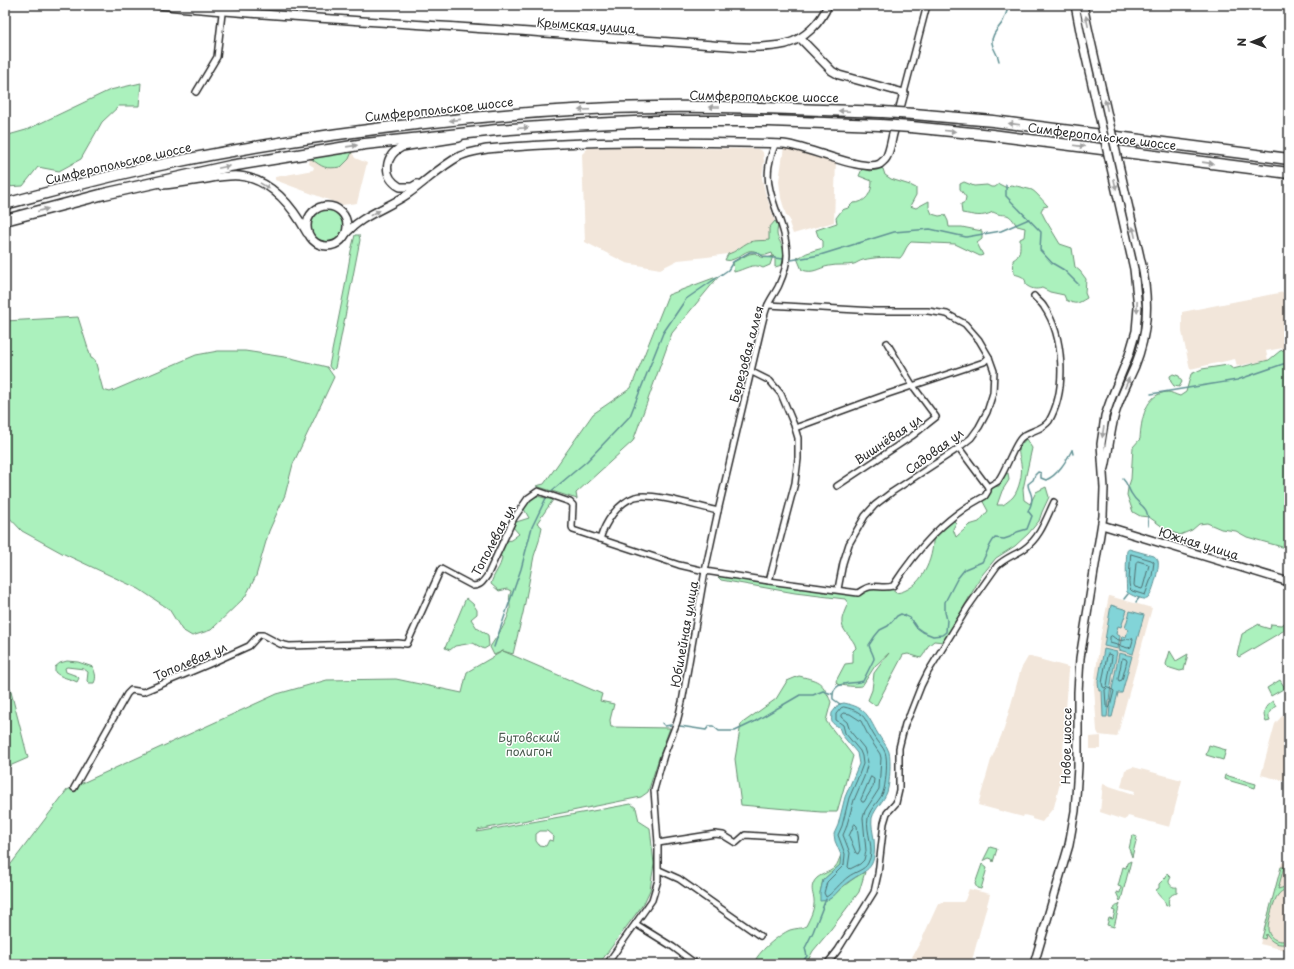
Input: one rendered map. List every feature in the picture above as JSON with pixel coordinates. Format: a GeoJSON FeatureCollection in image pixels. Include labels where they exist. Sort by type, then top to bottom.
{"type":"FeatureCollection","features":[{"type":"Feature","properties":{"kind":"highway","name":"Симферопольское шоссе"},"geometry":{"type":"LineString","coordinates":[[5,204],[86,182],[164,164],[226,152],[352,132],[468,118],[566,111],[655,107],[770,107],[914,114],[993,121],[1289,159]]}},
{"type":"Feature","properties":{"kind":"highway","name":"Симферопольское шоссе"},"geometry":{"type":"LineString","coordinates":[[5,220],[104,194],[230,166],[310,152],[365,144],[497,130],[655,121],[769,121],[911,127],[1015,138],[1289,173]]}},
{"type":"Feature","properties":{"kind":"street","name":"Крымская улица"},"geometry":{"type":"LineString","coordinates":[[157,5],[222,8],[342,20],[760,48],[789,43],[800,38],[816,25],[828,5]]}},
{"type":"Feature","properties":{"kind":"street"},"geometry":{"type":"LineString","coordinates":[[104,194],[224,176],[240,176],[261,183],[274,192],[299,218],[314,242],[325,246],[336,244],[358,223],[408,194],[437,171],[462,155],[473,151],[500,148],[647,142],[752,143],[792,145],[834,158],[866,165],[877,165],[886,159],[927,5]]}},
{"type":"Feature","properties":{"kind":"street"},"geometry":{"type":"LineString","coordinates":[[1075,5],[1134,269],[1138,307],[1136,331],[1129,355],[1105,416],[1101,444],[1103,474]]}},
{"type":"Feature","properties":{"kind":"street"},"geometry":{"type":"LineString","coordinates":[[1083,5],[1143,270],[1147,306],[1144,334],[1140,352],[1114,416],[1103,474]]}},
{"type":"Feature","properties":{"kind":"street"},"geometry":{"type":"LineString","coordinates":[[196,92],[218,57],[222,8]]}},
{"type":"Feature","properties":{"kind":"street"},"geometry":{"type":"LineString","coordinates":[[800,38],[832,71],[839,75],[904,94]]}},
{"type":"Feature","properties":{"kind":"street"},"geometry":{"type":"LineString","coordinates":[[426,180],[412,187],[405,188],[396,185],[390,179],[388,172],[389,160],[392,154],[402,147],[449,140],[497,130]]}},
{"type":"Feature","properties":{"kind":"street","name":"Березовая аллея"},"geometry":{"type":"LineString","coordinates":[[705,571],[750,371],[768,305],[780,285],[787,258],[787,246],[769,189],[769,164],[771,153],[775,145]]}},
{"type":"Feature","properties":{"kind":"street"},"geometry":{"type":"LineString","coordinates":[[307,233],[307,221],[312,212],[322,206],[327,205],[338,209],[346,218],[347,230],[344,236]]}},
{"type":"Feature","properties":{"kind":"street"},"geometry":{"type":"LineString","coordinates":[[959,448],[988,487],[998,481],[1020,439],[1044,427],[1053,411],[1060,387],[1060,356],[1057,334],[1044,306],[1034,296]]}},
{"type":"Feature","properties":{"kind":"street","name":"Садовая ул"},"geometry":{"type":"LineString","coordinates":[[768,305],[875,311],[928,311],[947,314],[965,324],[979,340],[989,357],[994,371],[993,393],[987,412],[971,438],[959,448],[892,492],[864,516],[849,544],[842,563],[838,589]]}},
{"type":"Feature","properties":{"kind":"street"},"geometry":{"type":"LineString","coordinates":[[887,343],[913,386]]}},
{"type":"Feature","properties":{"kind":"street"},"geometry":{"type":"LineString","coordinates":[[795,428],[984,362],[989,357]]}},
{"type":"Feature","properties":{"kind":"street"},"geometry":{"type":"LineString","coordinates":[[750,371],[770,381],[776,386],[781,394],[798,438],[798,459],[795,483],[769,581]]}},
{"type":"Feature","properties":{"kind":"street","name":"Вишнёвая ул"},"geometry":{"type":"LineString","coordinates":[[837,486],[912,436],[936,417],[913,386]]}},
{"type":"Feature","properties":{"kind":"street","name":"Новое шоссе"},"geometry":{"type":"LineString","coordinates":[[1034,964],[1064,865],[1073,822],[1078,767],[1078,692],[1080,658],[1102,525],[1104,504],[1103,474]]}},
{"type":"Feature","properties":{"kind":"street","name":"Тополевая ул"},"geometry":{"type":"LineString","coordinates":[[74,788],[127,694],[131,690],[143,692],[207,665],[249,646],[259,635],[263,635],[280,644],[289,646],[407,644],[441,569],[473,586],[481,584],[487,576],[514,518],[528,498],[538,491],[570,502],[573,505],[573,530],[679,565],[705,571],[858,593],[865,588],[872,586],[893,586],[909,561],[930,536],[952,516],[985,496],[988,491],[988,487]]}},
{"type":"Feature","properties":{"kind":"street"},"geometry":{"type":"LineString","coordinates":[[600,539],[608,520],[622,505],[635,497],[652,496],[718,511]]}},
{"type":"Feature","properties":{"kind":"street"},"geometry":{"type":"LineString","coordinates":[[827,964],[838,950],[874,892],[878,874],[884,824],[887,813],[896,803],[899,790],[900,739],[921,686],[968,607],[997,566],[1002,561],[1032,543],[1039,533],[1054,502]]}},
{"type":"Feature","properties":{"kind":"street","name":"Южная улица"},"geometry":{"type":"LineString","coordinates":[[1102,525],[1289,582]]}},
{"type":"Feature","properties":{"kind":"street","name":"Юбилейная улица"},"geometry":{"type":"LineString","coordinates":[[607,964],[652,900],[658,880],[658,843],[654,794],[656,781],[677,722],[682,701],[705,571]]}},
{"type":"Feature","properties":{"kind":"street"},"geometry":{"type":"LineString","coordinates":[[658,843],[715,834],[723,835],[736,843],[745,835],[795,838]]}},
{"type":"Feature","properties":{"kind":"street"},"geometry":{"type":"LineString","coordinates":[[659,870],[679,879],[760,936]]}},
{"type":"Feature","properties":{"kind":"street"},"geometry":{"type":"LineString","coordinates":[[636,924],[673,947],[696,964]]}},
{"type":"Feature","properties":{"kind":"shaded area"},"geometry":{"type":"Polygon","coordinates":[[[674,145],[698,148],[758,149],[763,152],[764,162],[762,178],[775,221],[769,228],[769,240],[738,248],[734,253],[678,260],[660,269],[626,263],[585,242],[582,154],[588,148],[674,145]]]}},
{"type":"Feature","properties":{"kind":"shaded area"},"geometry":{"type":"Polygon","coordinates":[[[784,147],[836,160],[834,222],[793,234],[789,223],[790,220],[786,215],[781,198],[779,181],[784,147]]]}},
{"type":"Feature","properties":{"kind":"shaded area"},"geometry":{"type":"Polygon","coordinates":[[[352,152],[355,158],[367,163],[357,203],[342,205],[275,180],[275,177],[313,170],[314,167],[309,164],[310,158],[352,152]]]}},
{"type":"Feature","properties":{"kind":"shaded area"},"geometry":{"type":"Polygon","coordinates":[[[1289,291],[1289,347],[1266,351],[1268,360],[1237,366],[1235,359],[1190,369],[1182,332],[1182,312],[1289,291]]]}},
{"type":"Feature","properties":{"kind":"shaded area"},"geometry":{"type":"Polygon","coordinates":[[[1109,596],[1152,608],[1117,737],[1099,735],[1097,731],[1094,687],[1100,639],[1109,596]]]}},
{"type":"Feature","properties":{"kind":"shaded area"},"geometry":{"type":"Polygon","coordinates":[[[1028,657],[1068,667],[1069,669],[1061,779],[1054,807],[1042,822],[1032,819],[1032,817],[1024,815],[1023,817],[978,805],[991,760],[1004,729],[1021,669],[1028,657]]]}},
{"type":"Feature","properties":{"kind":"shaded area"},"geometry":{"type":"Polygon","coordinates":[[[1289,711],[1289,782],[1261,775],[1275,724],[1289,711]]]}},
{"type":"Feature","properties":{"kind":"shaded area"},"geometry":{"type":"Polygon","coordinates":[[[1101,736],[1101,749],[1090,749],[1090,737],[1101,736]]]}},
{"type":"Feature","properties":{"kind":"shaded area"},"geometry":{"type":"Polygon","coordinates":[[[1133,767],[1182,780],[1170,827],[1128,816],[1124,820],[1100,812],[1103,784],[1134,794],[1135,791],[1121,787],[1125,770],[1133,767]]]}},
{"type":"Feature","properties":{"kind":"shaded area"},"geometry":{"type":"Polygon","coordinates":[[[1282,862],[1289,864],[1289,951],[1260,944],[1282,862]]]}},
{"type":"Feature","properties":{"kind":"shaded area"},"geometry":{"type":"Polygon","coordinates":[[[969,889],[990,894],[971,964],[916,964],[916,961],[912,957],[938,904],[943,902],[963,902],[969,889]]]}},
{"type":"Feature","properties":{"kind":"green space"},"geometry":{"type":"Polygon","coordinates":[[[141,83],[139,106],[119,106],[102,122],[81,159],[59,171],[38,167],[23,186],[5,187],[5,136],[26,130],[110,90],[141,83]]]}},
{"type":"Feature","properties":{"kind":"green space"},"geometry":{"type":"Polygon","coordinates":[[[352,152],[349,159],[341,167],[324,167],[310,158],[352,152]]]}},
{"type":"Feature","properties":{"kind":"green space"},"geometry":{"type":"Polygon","coordinates":[[[877,167],[883,169],[885,175],[891,179],[916,188],[916,195],[910,206],[916,208],[929,201],[929,207],[932,214],[939,216],[945,215],[949,227],[962,227],[982,231],[982,239],[977,243],[983,255],[980,256],[955,244],[911,242],[900,258],[872,258],[862,260],[854,264],[832,265],[813,271],[802,270],[797,258],[808,252],[823,248],[823,241],[818,236],[816,230],[837,223],[836,218],[842,210],[848,208],[853,203],[858,203],[865,199],[871,190],[872,181],[859,176],[862,169],[871,171],[877,167]]]}},
{"type":"Feature","properties":{"kind":"green space"},"geometry":{"type":"Polygon","coordinates":[[[964,182],[974,186],[987,185],[995,187],[999,184],[1007,188],[1012,185],[1032,190],[1036,193],[1048,206],[1043,207],[1041,211],[1060,244],[1072,248],[1075,267],[1086,279],[1085,293],[1087,298],[1079,303],[1072,303],[1066,300],[1064,295],[1050,292],[1042,288],[1036,289],[1026,285],[1023,277],[1014,274],[1013,260],[1019,254],[1020,239],[1024,237],[1025,228],[1017,226],[1010,217],[1006,215],[993,212],[981,215],[962,213],[961,204],[965,202],[966,197],[960,189],[960,184],[964,182]]]}},
{"type":"Feature","properties":{"kind":"green space"},"geometry":{"type":"Polygon","coordinates":[[[327,209],[339,214],[344,226],[339,238],[327,243],[315,238],[310,226],[315,214],[327,209]]]}},
{"type":"Feature","properties":{"kind":"green space"},"geometry":{"type":"Polygon","coordinates":[[[775,221],[778,225],[777,236],[784,250],[782,265],[775,267],[775,258],[772,253],[761,255],[753,251],[749,251],[731,260],[725,260],[728,254],[734,252],[749,242],[769,240],[769,228],[775,221]]]}},
{"type":"Feature","properties":{"kind":"green space"},"geometry":{"type":"Polygon","coordinates":[[[355,235],[359,235],[360,240],[335,368],[333,370],[329,366],[355,235]]]}},
{"type":"Feature","properties":{"kind":"green space"},"geometry":{"type":"Polygon","coordinates":[[[755,253],[766,258],[773,256],[770,265],[763,268],[759,266],[752,266],[734,272],[733,262],[749,254],[755,253]]]}},
{"type":"Feature","properties":{"kind":"green space"},"geometry":{"type":"Polygon","coordinates":[[[719,276],[672,333],[633,441],[576,493],[577,499],[536,486],[544,484],[593,414],[631,388],[668,295],[719,276]]]}},
{"type":"Feature","properties":{"kind":"green space"},"geometry":{"type":"Polygon","coordinates":[[[78,317],[91,358],[95,360],[103,390],[110,392],[196,355],[218,351],[245,351],[291,358],[327,367],[334,377],[293,464],[285,495],[269,531],[256,576],[245,597],[211,630],[192,636],[182,630],[169,609],[139,589],[62,553],[22,531],[5,513],[5,321],[78,317]]]}},
{"type":"Feature","properties":{"kind":"green space"},"geometry":{"type":"Polygon","coordinates":[[[1289,348],[1289,549],[1247,537],[1236,531],[1221,529],[1207,523],[1199,524],[1192,530],[1180,535],[1167,530],[1149,517],[1140,516],[1133,512],[1127,495],[1131,479],[1133,447],[1140,439],[1143,416],[1149,403],[1154,397],[1168,392],[1180,396],[1186,392],[1191,374],[1202,369],[1228,365],[1233,369],[1269,360],[1280,351],[1289,348]]]}},
{"type":"Feature","properties":{"kind":"green space"},"geometry":{"type":"Polygon","coordinates":[[[1173,374],[1179,376],[1182,382],[1179,387],[1174,386],[1171,382],[1170,376],[1173,374]]]}},
{"type":"Feature","properties":{"kind":"green space"},"geometry":{"type":"Polygon","coordinates":[[[1026,439],[1032,448],[1023,489],[1024,500],[1030,504],[1036,492],[1046,487],[1049,497],[1039,521],[1015,546],[996,558],[982,575],[944,642],[934,641],[928,646],[921,658],[908,654],[903,655],[876,706],[868,700],[872,690],[874,673],[889,653],[875,666],[862,686],[842,685],[837,684],[836,681],[845,664],[853,663],[853,651],[856,648],[842,624],[842,617],[848,603],[845,599],[795,593],[721,580],[717,576],[720,573],[858,593],[865,588],[889,587],[896,593],[905,591],[919,580],[924,572],[931,555],[933,537],[949,516],[956,523],[953,529],[956,537],[969,525],[979,522],[988,511],[981,498],[990,493],[993,487],[999,486],[1004,475],[1008,473],[1009,480],[1002,491],[997,505],[1003,505],[1013,497],[1019,486],[1021,477],[1019,449],[1026,439]]]}},
{"type":"Feature","properties":{"kind":"green space"},"geometry":{"type":"Polygon","coordinates":[[[537,496],[553,500],[537,523],[542,527],[534,556],[513,654],[503,651],[494,655],[490,647],[501,631],[510,610],[509,598],[511,591],[507,589],[499,591],[491,584],[501,561],[502,557],[497,554],[503,542],[511,540],[519,534],[512,526],[513,523],[529,518],[524,509],[529,499],[537,496]]]}},
{"type":"Feature","properties":{"kind":"green space"},"geometry":{"type":"Polygon","coordinates":[[[466,598],[477,610],[477,614],[471,619],[477,628],[488,635],[489,646],[484,649],[473,643],[455,646],[450,650],[445,648],[466,598]]]}},
{"type":"Feature","properties":{"kind":"green space"},"geometry":{"type":"Polygon","coordinates":[[[1289,621],[1288,628],[1239,657],[1237,655],[1242,634],[1259,624],[1260,626],[1270,629],[1271,624],[1281,625],[1289,621]]]}},
{"type":"Feature","properties":{"kind":"green space","name":"Бутовский полигон"},"geometry":{"type":"Polygon","coordinates":[[[503,651],[602,694],[600,701],[614,704],[610,720],[611,727],[670,728],[648,792],[641,797],[478,830],[477,832],[631,804],[636,808],[639,821],[650,828],[654,864],[650,890],[644,903],[599,964],[5,964],[5,872],[67,790],[277,694],[327,680],[396,679],[462,693],[467,672],[503,651]],[[540,831],[536,834],[536,841],[539,845],[546,846],[549,840],[553,841],[554,837],[547,831],[540,831]]]}},
{"type":"Feature","properties":{"kind":"green space"},"geometry":{"type":"Polygon","coordinates":[[[1170,651],[1176,661],[1188,654],[1184,670],[1180,671],[1167,667],[1166,664],[1170,651]]]}},
{"type":"Feature","properties":{"kind":"green space"},"geometry":{"type":"Polygon","coordinates":[[[67,661],[78,662],[93,667],[96,677],[94,683],[89,683],[87,681],[88,672],[84,669],[65,668],[66,672],[79,678],[77,682],[57,674],[55,672],[55,667],[60,663],[67,661]]]}},
{"type":"Feature","properties":{"kind":"green space"},"geometry":{"type":"Polygon","coordinates":[[[799,676],[812,679],[823,686],[831,702],[826,721],[853,756],[837,812],[741,805],[735,759],[741,724],[776,699],[787,681],[799,676]]]}},
{"type":"Feature","properties":{"kind":"green space"},"geometry":{"type":"Polygon","coordinates":[[[5,679],[10,688],[28,758],[5,768],[5,679]]]}},
{"type":"Feature","properties":{"kind":"green space"},"geometry":{"type":"Polygon","coordinates":[[[1280,680],[1285,688],[1271,696],[1267,688],[1280,680]]]}},
{"type":"Feature","properties":{"kind":"green space"},"geometry":{"type":"Polygon","coordinates":[[[1273,701],[1276,706],[1270,712],[1270,721],[1266,722],[1264,713],[1266,707],[1273,701]]]}},
{"type":"Feature","properties":{"kind":"green space"},"geometry":{"type":"Polygon","coordinates":[[[1209,745],[1226,750],[1223,760],[1206,755],[1209,745]]]}},
{"type":"Feature","properties":{"kind":"green space"},"geometry":{"type":"Polygon","coordinates":[[[1225,775],[1256,784],[1255,788],[1224,779],[1225,775]]]}},
{"type":"Feature","properties":{"kind":"green space"},"geometry":{"type":"Polygon","coordinates":[[[1132,835],[1137,837],[1132,857],[1129,849],[1132,835]]]}},
{"type":"Feature","properties":{"kind":"green space"},"geometry":{"type":"Polygon","coordinates":[[[990,847],[997,849],[993,862],[992,859],[989,858],[983,861],[990,847]]]}},
{"type":"Feature","properties":{"kind":"green space"},"geometry":{"type":"Polygon","coordinates":[[[841,855],[840,865],[823,880],[820,893],[830,899],[846,884],[865,872],[859,892],[813,951],[806,964],[754,964],[764,949],[780,935],[790,930],[806,926],[814,906],[812,892],[813,884],[817,878],[835,867],[841,855]]]}},
{"type":"Feature","properties":{"kind":"green space"},"geometry":{"type":"Polygon","coordinates":[[[1131,861],[1120,901],[1116,892],[1120,893],[1121,887],[1118,886],[1123,867],[1126,868],[1127,863],[1131,861]]]}},
{"type":"Feature","properties":{"kind":"green space"},"geometry":{"type":"Polygon","coordinates":[[[982,864],[987,868],[981,889],[977,888],[975,884],[982,864]]]}},
{"type":"Feature","properties":{"kind":"green space"},"geometry":{"type":"Polygon","coordinates":[[[1281,867],[1284,867],[1278,889],[1289,886],[1289,889],[1284,890],[1276,897],[1268,928],[1270,935],[1275,940],[1282,941],[1289,939],[1289,943],[1282,944],[1273,942],[1266,934],[1265,939],[1262,938],[1281,867]]]}},
{"type":"Feature","properties":{"kind":"green space"},"geometry":{"type":"Polygon","coordinates":[[[1167,873],[1171,877],[1169,881],[1170,885],[1177,887],[1177,893],[1170,897],[1168,901],[1169,905],[1166,906],[1156,890],[1159,888],[1159,884],[1166,877],[1167,873]]]}},
{"type":"Feature","properties":{"kind":"green space"},"geometry":{"type":"Polygon","coordinates":[[[1120,903],[1114,927],[1107,925],[1109,918],[1113,919],[1115,911],[1112,910],[1120,903]]]}},
{"type":"Feature","properties":{"kind":"water"},"geometry":{"type":"Polygon","coordinates":[[[1129,549],[1154,556],[1158,561],[1155,581],[1151,593],[1147,599],[1137,597],[1127,592],[1126,558],[1127,551],[1129,549]]]}},
{"type":"Feature","properties":{"kind":"water"},"geometry":{"type":"Polygon","coordinates":[[[1111,605],[1127,610],[1121,627],[1118,626],[1116,634],[1120,636],[1118,649],[1104,646],[1111,605]]]}},
{"type":"Feature","properties":{"kind":"water"},"geometry":{"type":"Polygon","coordinates":[[[1130,611],[1144,615],[1133,654],[1119,650],[1122,636],[1126,637],[1128,629],[1125,628],[1130,611]]]}},
{"type":"Feature","properties":{"kind":"water"},"geometry":{"type":"Polygon","coordinates":[[[1104,649],[1117,652],[1107,717],[1103,717],[1102,691],[1099,691],[1098,682],[1104,649]]]}},
{"type":"Feature","properties":{"kind":"water"},"geometry":{"type":"Polygon","coordinates":[[[1119,653],[1132,656],[1122,693],[1118,693],[1112,717],[1109,717],[1111,695],[1119,653]]]}},
{"type":"Feature","properties":{"kind":"water"},"geometry":{"type":"Polygon","coordinates":[[[844,703],[857,707],[866,713],[887,747],[890,760],[889,783],[886,795],[872,818],[874,858],[872,864],[864,872],[844,885],[834,896],[828,900],[820,901],[823,880],[840,865],[841,855],[835,841],[834,834],[838,825],[845,797],[859,764],[857,753],[842,735],[839,727],[832,721],[832,713],[839,704],[844,703]]]}},
{"type":"Feature","properties":{"kind":"waterway"},"geometry":{"type":"LineString","coordinates":[[999,61],[992,40],[1003,21],[1009,5]]}},
{"type":"Feature","properties":{"kind":"waterway"},"geometry":{"type":"LineString","coordinates":[[1006,185],[1006,196],[1041,232],[1040,250],[1052,263],[1064,270],[1078,284]]}},
{"type":"Feature","properties":{"kind":"waterway"},"geometry":{"type":"LineString","coordinates":[[791,260],[820,255],[894,232],[930,229],[966,237],[1001,231],[1029,219]]}},
{"type":"Feature","properties":{"kind":"waterway"},"geometry":{"type":"LineString","coordinates":[[549,493],[587,461],[630,416],[663,333],[686,299],[728,270],[733,262],[750,252],[757,252],[764,257],[784,259]]}},
{"type":"Feature","properties":{"kind":"waterway"},"geometry":{"type":"LineString","coordinates":[[1151,394],[1237,380],[1283,364],[1289,364]]}},
{"type":"Feature","properties":{"kind":"waterway"},"geometry":{"type":"LineString","coordinates":[[1072,450],[1073,454]]}},
{"type":"Feature","properties":{"kind":"waterway"},"geometry":{"type":"LineString","coordinates":[[840,704],[833,699],[835,688],[844,684],[863,681],[874,659],[869,645],[880,630],[888,626],[897,616],[901,614],[910,618],[916,627],[933,636],[942,635],[946,632],[947,620],[945,602],[957,579],[965,569],[982,562],[995,538],[1004,539],[1017,532],[1027,529],[1032,516],[1028,511],[1032,498],[1028,484],[1033,480],[1038,472],[1041,473],[1041,478],[1046,480],[1054,475],[1072,450]]}},
{"type":"Feature","properties":{"kind":"waterway"},"geometry":{"type":"LineString","coordinates":[[1123,479],[1134,498],[1146,510],[1148,526]]}},
{"type":"Feature","properties":{"kind":"waterway"},"geometry":{"type":"LineString","coordinates":[[494,647],[521,569],[532,527],[547,496]]}},
{"type":"Feature","properties":{"kind":"waterway"},"geometry":{"type":"LineString","coordinates":[[1124,599],[1128,594]]}},
{"type":"Feature","properties":{"kind":"waterway"},"geometry":{"type":"LineString","coordinates":[[1136,602],[1139,598]]}},
{"type":"Feature","properties":{"kind":"waterway"},"geometry":{"type":"LineString","coordinates":[[680,726],[706,730],[709,726],[713,726],[719,731],[735,731],[754,722],[800,695],[813,695],[823,691],[832,694]]}},
{"type":"Feature","properties":{"kind":"waterway"},"geometry":{"type":"LineString","coordinates":[[662,723],[665,726],[671,725]]}},
{"type":"Feature","properties":{"kind":"waterway"},"geometry":{"type":"LineString","coordinates":[[801,964],[807,956],[805,948],[826,899]]}}]}
